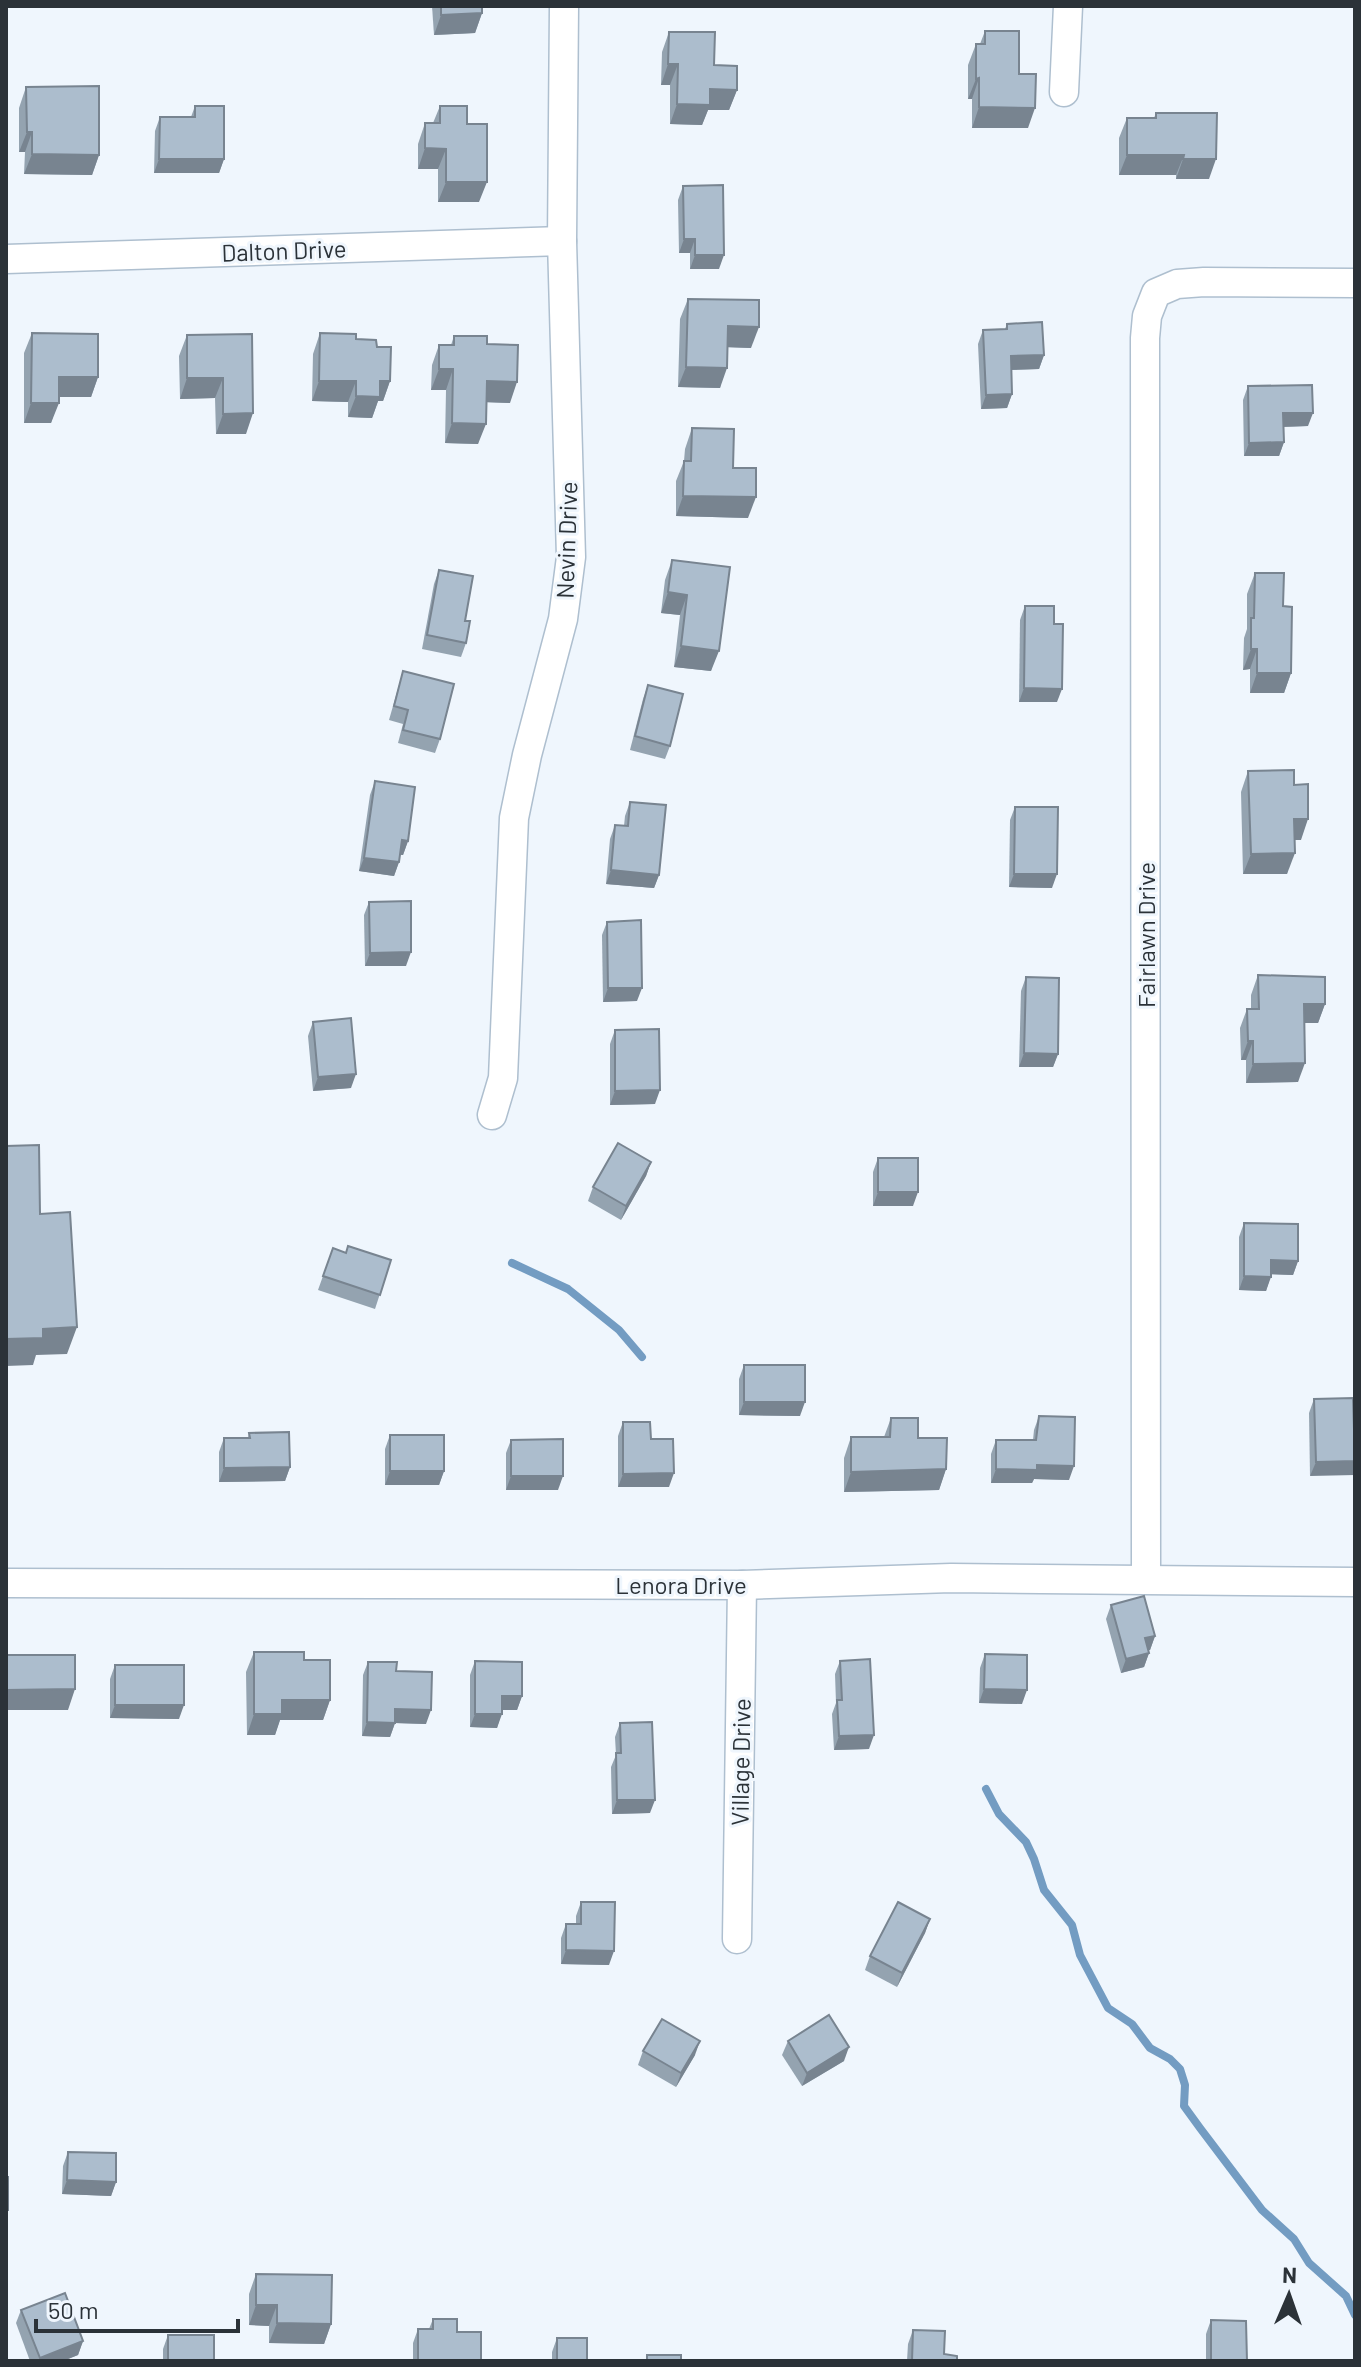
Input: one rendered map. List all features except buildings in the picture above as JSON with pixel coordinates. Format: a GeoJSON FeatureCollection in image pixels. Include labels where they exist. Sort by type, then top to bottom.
{"type":"FeatureCollection","features":[{"type":"Feature","properties":{"kind":"street","name":"Nevin Drive"},"geometry":{"type":"LineString","coordinates":[[492,1115],[503,1078],[514,818],[527,755],[563,619],[571,557],[562,241],[564,6]]}},
{"type":"Feature","properties":{"kind":"street"},"geometry":{"type":"LineString","coordinates":[[1064,92],[1068,6]]}},
{"type":"Feature","properties":{"kind":"street","name":"Dalton Drive"},"geometry":{"type":"LineString","coordinates":[[6,259],[562,241]]}},
{"type":"Feature","properties":{"kind":"street","name":"Fairlawn Drive"},"geometry":{"type":"LineString","coordinates":[[1146,1579],[1147,316],[1156,293],[1177,284],[1355,283]]}},
{"type":"Feature","properties":{"kind":"street","name":"Lenora Drive"},"geometry":{"type":"LineString","coordinates":[[6,1583],[742,1585],[951,1578],[1355,1582]]}},
{"type":"Feature","properties":{"kind":"street","name":"Village Drive"},"geometry":{"type":"LineString","coordinates":[[737,1939],[742,1585]]}},
{"type":"Feature","properties":{"kind":"waterway"},"geometry":{"type":"LineString","coordinates":[[512,1263],[568,1289],[619,1330],[642,1357]]}},
{"type":"Feature","properties":{"kind":"waterway"},"geometry":{"type":"LineString","coordinates":[[986,1789],[999,1814],[1026,1842],[1044,1890],[1072,1925],[1080,1955],[1108,2008],[1132,2024],[1150,2048],[1170,2059],[1180,2069],[1185,2085],[1184,2106],[1262,2210],[1294,2239],[1309,2263],[1346,2296],[1355,2315]]}}]}
